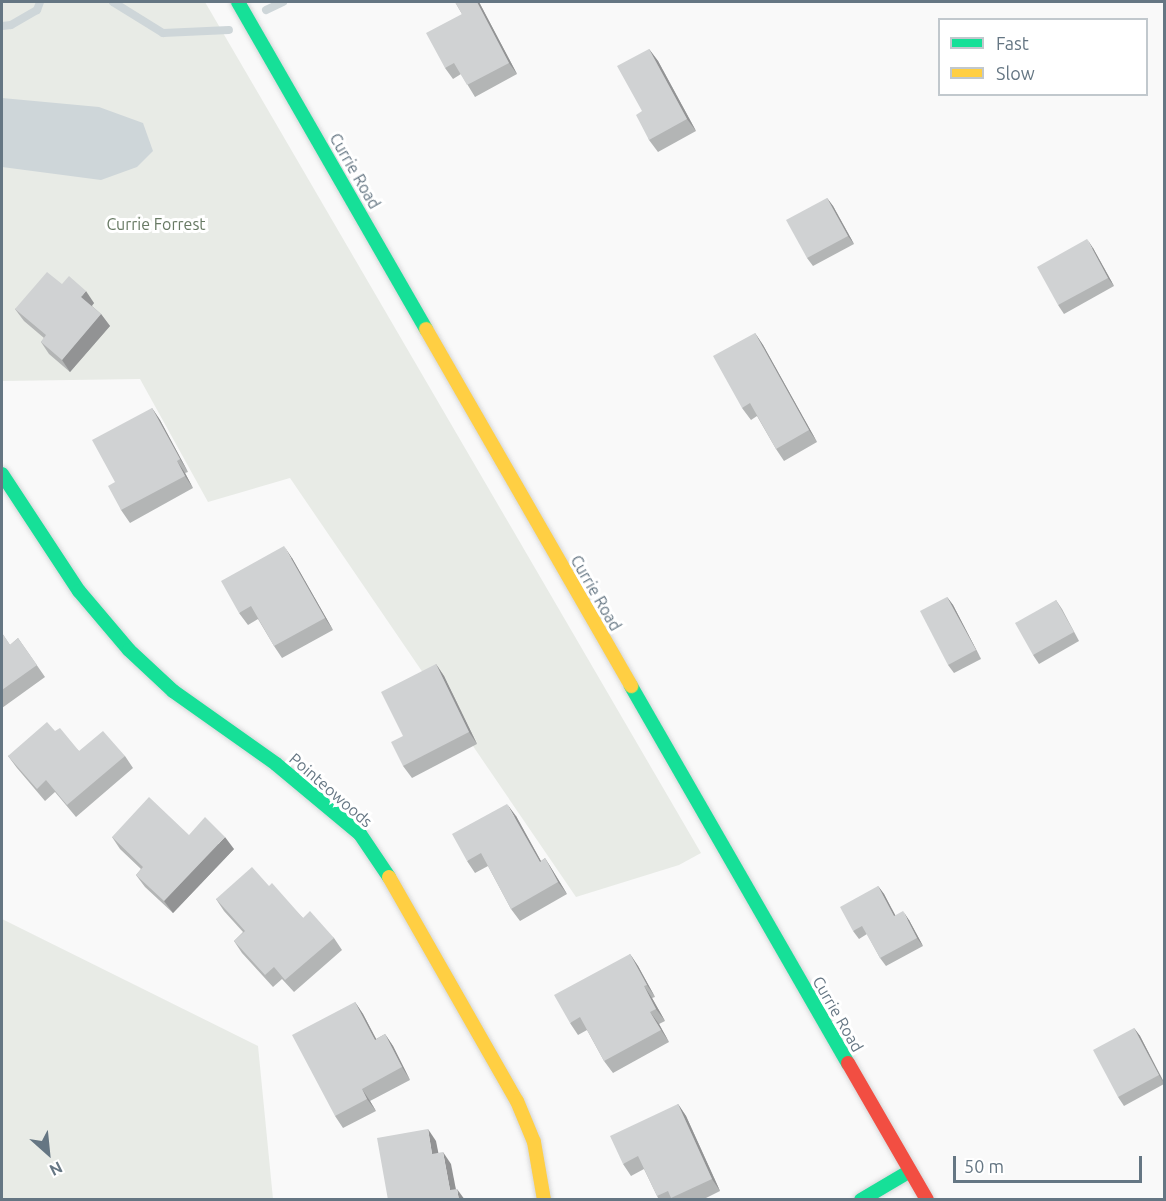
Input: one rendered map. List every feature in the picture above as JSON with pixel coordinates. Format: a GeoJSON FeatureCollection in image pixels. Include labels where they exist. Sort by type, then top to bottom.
{"type":"FeatureCollection","features":[{"type":"Feature","properties":{"kind":"street","name":"Currie Road"},"geometry":{"type":"LineString","coordinates":[[238,2],[927,1200]]}},
{"type":"Feature","properties":{"kind":"street","name":"Pointeowoods"},"geometry":{"type":"LineString","coordinates":[[2,474],[79,591],[129,650],[172,692],[276,764],[360,834],[390,878],[518,1101],[534,1142],[544,1200]]}},
{"type":"Feature","properties":{"kind":"street"},"geometry":{"type":"LineString","coordinates":[[861,1200],[910,1171]]}},
{"type":"Feature","properties":{"kind":"green space","name":"Currie Forrest"},"geometry":{"type":"Polygon","coordinates":[[[2,2],[205,2],[701,853],[679,865],[576,897],[290,478],[208,502],[140,379],[2,381],[2,2]]]}},
{"type":"Feature","properties":{"kind":"green space"},"geometry":{"type":"Polygon","coordinates":[[[2,919],[258,1046],[273,1199],[2,1199],[2,919]]]}},
{"type":"Feature","properties":{"kind":"shaded area"},"geometry":{"type":"Polygon","coordinates":[[[2,98],[99,107],[143,123],[153,151],[137,167],[101,180],[2,167],[2,98]]]}},
{"type":"Feature","properties":{"kind":"building"},"geometry":{"type":"Polygon","coordinates":[[[455,2],[477,2],[509,63],[467,85],[454,63],[445,68],[426,33],[462,14],[455,2]]]}},
{"type":"Feature","properties":{"kind":"building"},"geometry":{"type":"Polygon","coordinates":[[[649,49],[687,119],[649,140],[636,115],[642,111],[617,66],[649,49]]]}},
{"type":"Feature","properties":{"kind":"building"},"geometry":{"type":"Polygon","coordinates":[[[827,198],[848,236],[807,258],[786,220],[827,198]]]}},
{"type":"Feature","properties":{"kind":"building"},"geometry":{"type":"Polygon","coordinates":[[[1087,239],[1108,278],[1058,305],[1037,267],[1087,239]]]}},
{"type":"Feature","properties":{"kind":"building"},"geometry":{"type":"Polygon","coordinates":[[[47,272],[62,284],[69,276],[86,291],[81,297],[101,314],[62,360],[41,342],[46,335],[15,309],[47,272]]]}},
{"type":"Feature","properties":{"kind":"building"},"geometry":{"type":"Polygon","coordinates":[[[755,333],[809,430],[776,449],[750,403],[742,408],[713,356],[755,333]]]}},
{"type":"Feature","properties":{"kind":"building"},"geometry":{"type":"Polygon","coordinates":[[[152,408],[180,459],[177,461],[185,476],[121,510],[108,486],[115,482],[92,440],[152,408]]]}},
{"type":"Feature","properties":{"kind":"building"},"geometry":{"type":"Polygon","coordinates":[[[284,546],[325,618],[274,646],[251,606],[239,613],[221,581],[284,546]]]}},
{"type":"Feature","properties":{"kind":"building"},"geometry":{"type":"Polygon","coordinates":[[[947,597],[976,650],[948,665],[920,611],[947,597]]]}},
{"type":"Feature","properties":{"kind":"building"},"geometry":{"type":"Polygon","coordinates":[[[1056,600],[1074,632],[1033,655],[1015,623],[1056,600]]]}},
{"type":"Feature","properties":{"kind":"building"},"geometry":{"type":"Polygon","coordinates":[[[2,633],[10,645],[18,638],[37,665],[2,690],[2,633]]]}},
{"type":"Feature","properties":{"kind":"building"},"geometry":{"type":"Polygon","coordinates":[[[436,664],[469,732],[403,766],[391,742],[403,736],[381,692],[436,664]]]}},
{"type":"Feature","properties":{"kind":"building"},"geometry":{"type":"Polygon","coordinates":[[[47,722],[55,731],[60,728],[79,751],[103,731],[125,756],[67,805],[46,780],[37,789],[8,756],[47,722]]]}},
{"type":"Feature","properties":{"kind":"building"},"geometry":{"type":"Polygon","coordinates":[[[149,797],[189,835],[205,817],[225,837],[164,901],[136,875],[143,867],[112,837],[149,797]]]}},
{"type":"Feature","properties":{"kind":"building"},"geometry":{"type":"Polygon","coordinates":[[[507,804],[540,862],[545,858],[558,882],[511,909],[481,853],[467,861],[452,834],[507,804]]]}},
{"type":"Feature","properties":{"kind":"building"},"geometry":{"type":"Polygon","coordinates":[[[252,867],[269,886],[272,883],[303,918],[310,911],[334,938],[285,980],[274,967],[265,975],[234,941],[245,931],[216,899],[252,867]]]}},
{"type":"Feature","properties":{"kind":"building"},"geometry":{"type":"Polygon","coordinates":[[[878,886],[894,916],[903,911],[917,938],[880,958],[862,926],[853,931],[840,907],[878,886]]]}},
{"type":"Feature","properties":{"kind":"building"},"geometry":{"type":"Polygon","coordinates":[[[630,954],[647,985],[644,986],[656,1009],[650,1012],[661,1030],[604,1061],[580,1017],[570,1023],[554,995],[630,954]]]}},
{"type":"Feature","properties":{"kind":"building"},"geometry":{"type":"Polygon","coordinates":[[[355,1002],[375,1040],[385,1034],[402,1067],[362,1089],[367,1099],[335,1116],[292,1035],[355,1002]]]}},
{"type":"Feature","properties":{"kind":"building"},"geometry":{"type":"Polygon","coordinates":[[[1134,1028],[1159,1075],[1118,1097],[1093,1050],[1134,1028]]]}},
{"type":"Feature","properties":{"kind":"building"},"geometry":{"type":"Polygon","coordinates":[[[678,1104],[712,1179],[671,1198],[668,1191],[657,1196],[638,1156],[623,1164],[610,1136],[678,1104]]]}},
{"type":"Feature","properties":{"kind":"building"},"geometry":{"type":"Polygon","coordinates":[[[428,1129],[432,1154],[443,1152],[450,1190],[457,1189],[459,1200],[388,1200],[377,1138],[428,1129]]]}},
{"type":"Feature","properties":{"kind":"waterway"},"geometry":{"type":"LineString","coordinates":[[2,26],[11,25],[37,10],[40,2]]}},
{"type":"Feature","properties":{"kind":"waterway"},"geometry":{"type":"LineString","coordinates":[[113,2],[163,33],[229,30]]}},
{"type":"Feature","properties":{"kind":"waterway"},"geometry":{"type":"LineString","coordinates":[[266,10],[283,2]]}},
{"type":"Feature","properties":{"kind":"traffic: fast"},"geometry":{"type":"LineString","coordinates":[[238,2],[426,329]]}},
{"type":"Feature","properties":{"kind":"traffic: fast"},"geometry":{"type":"LineString","coordinates":[[2,474],[79,591],[129,650],[173,691],[276,764],[360,834],[389,877]]}},
{"type":"Feature","properties":{"kind":"traffic: fast"},"geometry":{"type":"LineString","coordinates":[[631,686],[848,1063]]}},
{"type":"Feature","properties":{"kind":"traffic: fast"},"geometry":{"type":"LineString","coordinates":[[861,1200],[910,1171]]}},
{"type":"Feature","properties":{"kind":"traffic: slow"},"geometry":{"type":"LineString","coordinates":[[426,329],[631,686]]}},
{"type":"Feature","properties":{"kind":"traffic: slow"},"geometry":{"type":"LineString","coordinates":[[389,877],[517,1101],[534,1142],[544,1200]]}},
{"type":"Feature","properties":{"kind":"traffic: jam"},"geometry":{"type":"LineString","coordinates":[[848,1063],[927,1200]]}}]}
